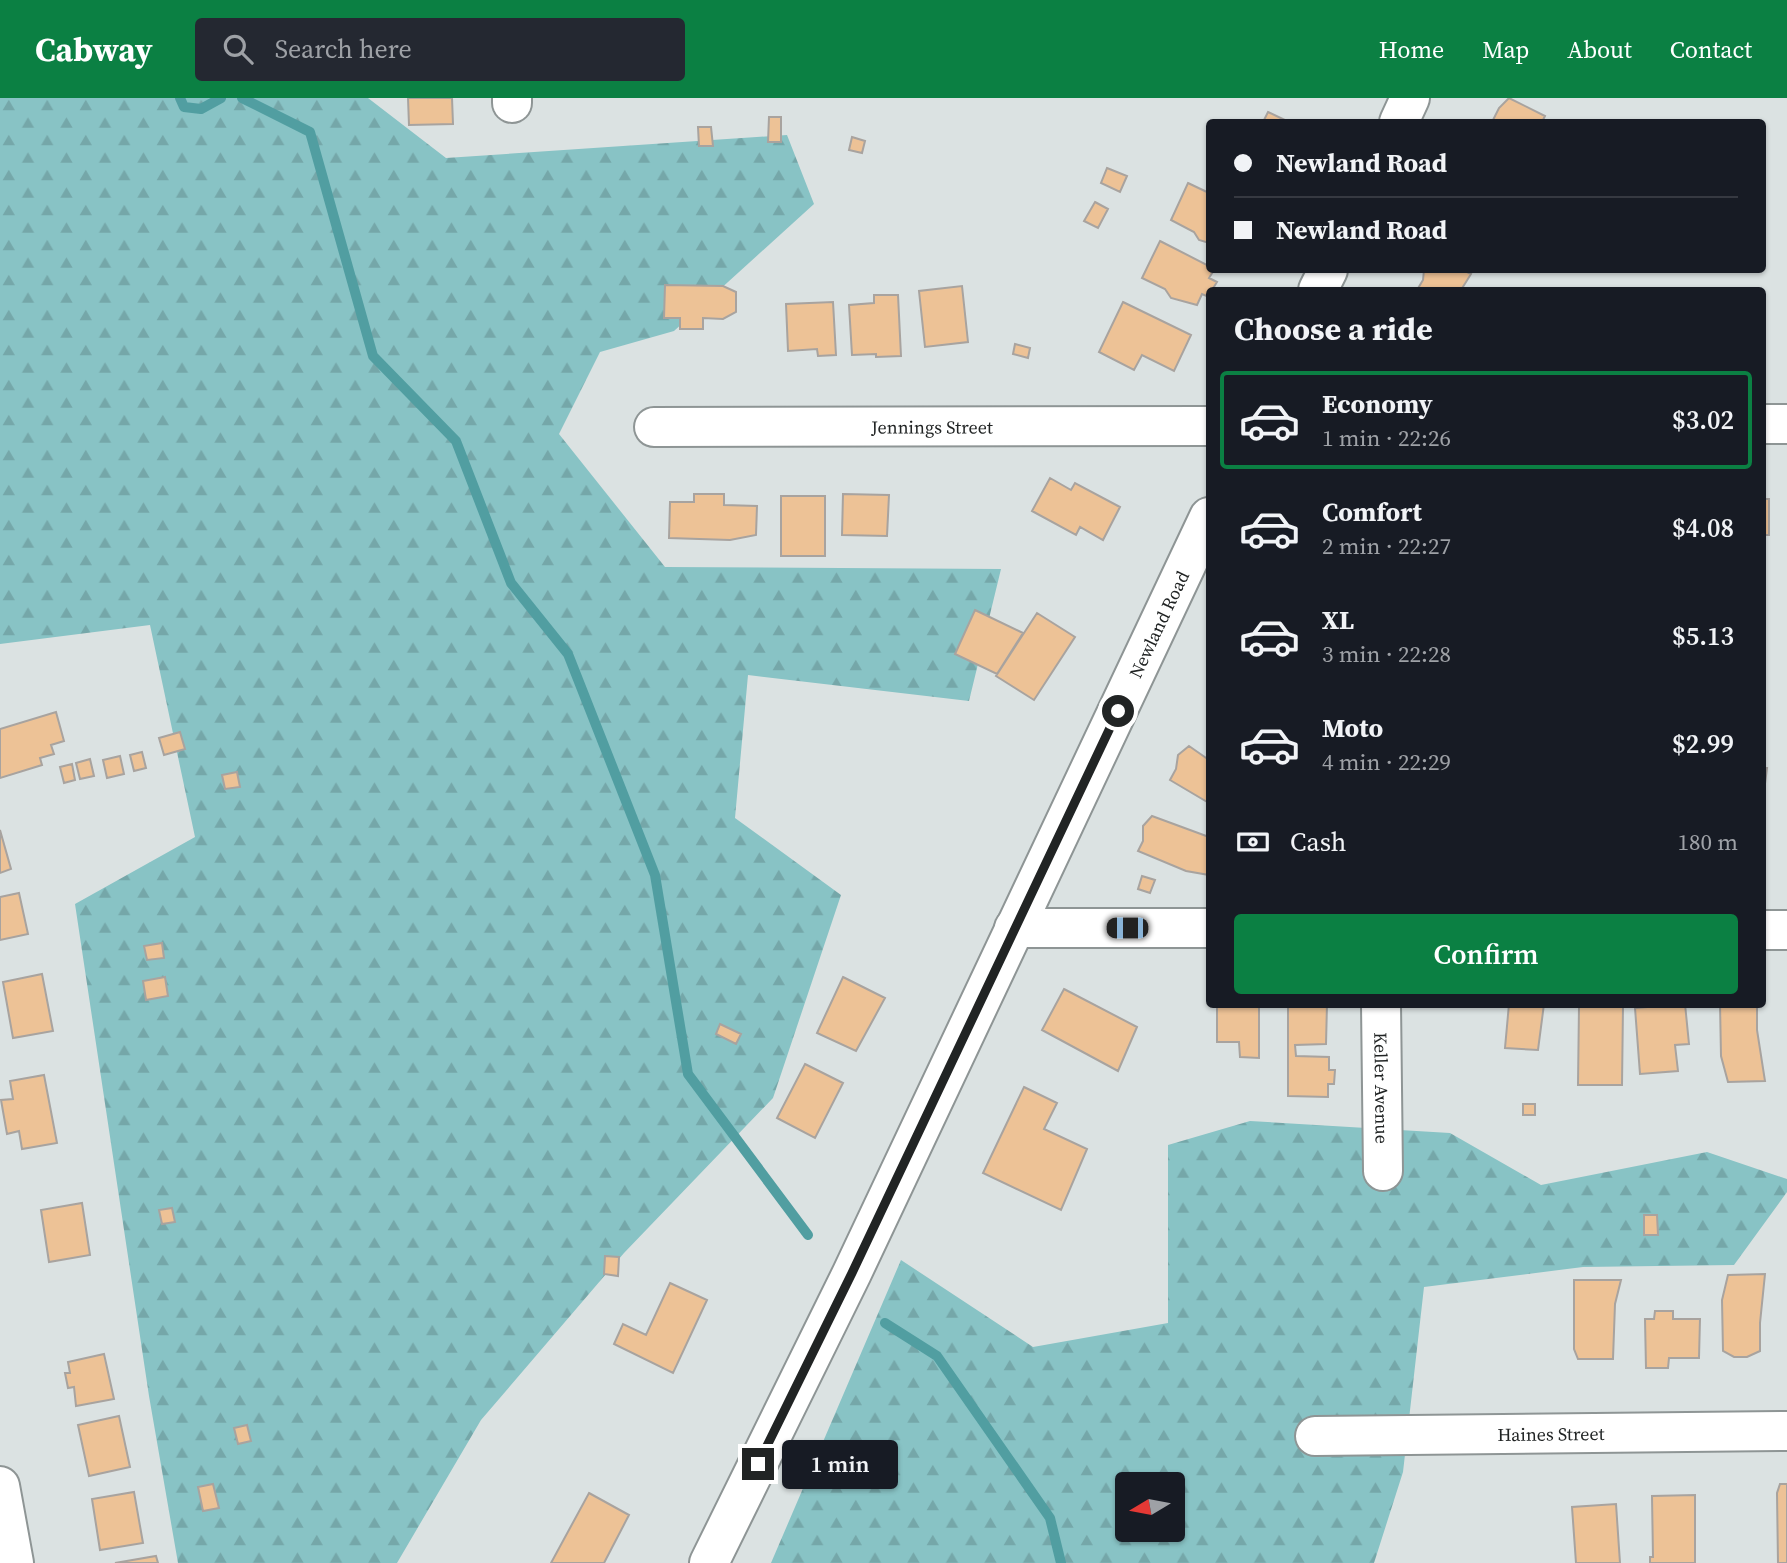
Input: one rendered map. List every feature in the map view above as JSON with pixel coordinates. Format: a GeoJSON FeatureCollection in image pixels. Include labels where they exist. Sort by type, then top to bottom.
{"type":"FeatureCollection","features":[{"type":"Feature","properties":{"kind":"street"},"geometry":{"type":"LineString","coordinates":[[1400,119],[1410,98]]}},
{"type":"Feature","properties":{"kind":"street"},"geometry":{"type":"LineString","coordinates":[[1766,424],[1787,424]]}},
{"type":"Feature","properties":{"kind":"street","name":"Jennings Street"},"geometry":{"type":"LineString","coordinates":[[654,427],[1206,426]]}},
{"type":"Feature","properties":{"kind":"street","name":"Newland Road"},"geometry":{"type":"LineString","coordinates":[[709,1563],[852,1273],[1206,523]]}},
{"type":"Feature","properties":{"kind":"street"},"geometry":{"type":"LineString","coordinates":[[1014,928],[1206,928]]}},
{"type":"Feature","properties":{"kind":"street"},"geometry":{"type":"LineString","coordinates":[[1766,930],[1787,930]]}},
{"type":"Feature","properties":{"kind":"street","name":"Keller Avenue"},"geometry":{"type":"LineString","coordinates":[[1381,1008],[1383,1171]]}},
{"type":"Feature","properties":{"kind":"street","name":"Haines Street"},"geometry":{"type":"LineString","coordinates":[[1315,1436],[1787,1431]]}},
{"type":"Feature","properties":{"kind":"street"},"geometry":{"type":"LineString","coordinates":[[0,1486],[14,1563]]}},
{"type":"Feature","properties":{"kind":"green space"},"geometry":{"type":"Polygon","coordinates":[[[0,98],[368,98],[446,158],[787,135],[814,204],[674,331],[600,352],[559,434],[665,567],[1001,569],[969,701],[748,675],[735,818],[841,895],[773,1098],[624,1253],[481,1420],[397,1563],[178,1563],[149,1396],[75,904],[195,837],[150,625],[0,644],[0,98]]]}},
{"type":"Feature","properties":{"kind":"green space"},"geometry":{"type":"Polygon","coordinates":[[[1250,1121],[1450,1133],[1541,1185],[1707,1152],[1787,1179],[1787,1192],[1734,1265],[1583,1267],[1424,1287],[1403,1472],[1374,1563],[771,1563],[901,1260],[1033,1347],[1168,1323],[1168,1145],[1250,1121]]]}},
{"type":"Feature","properties":{"kind":"building"},"geometry":{"type":"Polygon","coordinates":[[[408,98],[452,98],[453,124],[409,125],[408,98]]]}},
{"type":"Feature","properties":{"kind":"building"},"geometry":{"type":"Polygon","coordinates":[[[1509,98],[1545,116],[1544,119],[1494,119],[1499,108],[1509,98]]]}},
{"type":"Feature","properties":{"kind":"building"},"geometry":{"type":"Polygon","coordinates":[[[1268,112],[1283,119],[1264,119],[1268,112]]]}},
{"type":"Feature","properties":{"kind":"building"},"geometry":{"type":"Polygon","coordinates":[[[769,117],[781,117],[781,142],[768,142],[769,117]]]}},
{"type":"Feature","properties":{"kind":"building"},"geometry":{"type":"Polygon","coordinates":[[[698,127],[711,127],[713,146],[699,146],[698,127]]]}},
{"type":"Feature","properties":{"kind":"building"},"geometry":{"type":"Polygon","coordinates":[[[852,137],[865,141],[862,153],[849,150],[852,137]]]}},
{"type":"Feature","properties":{"kind":"building"},"geometry":{"type":"Polygon","coordinates":[[[1107,168],[1127,176],[1120,192],[1101,183],[1107,168]]]}},
{"type":"Feature","properties":{"kind":"building"},"geometry":{"type":"Polygon","coordinates":[[[1188,183],[1206,192],[1206,242],[1199,240],[1194,232],[1171,220],[1188,183]]]}},
{"type":"Feature","properties":{"kind":"building"},"geometry":{"type":"Polygon","coordinates":[[[1095,202],[1108,209],[1098,228],[1084,221],[1095,202]]]}},
{"type":"Feature","properties":{"kind":"building"},"geometry":{"type":"Polygon","coordinates":[[[1160,241],[1206,264],[1206,273],[1212,273],[1209,278],[1217,282],[1214,287],[1206,287],[1206,296],[1202,294],[1197,305],[1171,298],[1165,289],[1142,278],[1160,241]]]}},
{"type":"Feature","properties":{"kind":"building"},"geometry":{"type":"Polygon","coordinates":[[[1424,273],[1471,274],[1463,287],[1419,287],[1424,273]]]}},
{"type":"Feature","properties":{"kind":"building"},"geometry":{"type":"Polygon","coordinates":[[[665,285],[723,286],[736,292],[736,312],[723,319],[703,318],[703,329],[680,329],[680,318],[664,318],[665,285]]]}},
{"type":"Feature","properties":{"kind":"building"},"geometry":{"type":"Polygon","coordinates":[[[962,286],[968,342],[925,347],[919,291],[962,286]]]}},
{"type":"Feature","properties":{"kind":"building"},"geometry":{"type":"Polygon","coordinates":[[[874,295],[898,295],[901,356],[852,355],[849,305],[874,303],[874,295]]]}},
{"type":"Feature","properties":{"kind":"building"},"geometry":{"type":"Polygon","coordinates":[[[833,302],[836,355],[818,356],[817,349],[788,351],[786,304],[833,302]]]}},
{"type":"Feature","properties":{"kind":"building"},"geometry":{"type":"Polygon","coordinates":[[[1123,302],[1191,335],[1174,371],[1142,355],[1134,370],[1099,352],[1123,302]]]}},
{"type":"Feature","properties":{"kind":"building"},"geometry":{"type":"Polygon","coordinates":[[[1015,344],[1030,348],[1028,358],[1013,354],[1015,344]]]}},
{"type":"Feature","properties":{"kind":"building"},"geometry":{"type":"Polygon","coordinates":[[[1050,478],[1071,490],[1075,483],[1120,507],[1103,540],[1080,527],[1076,535],[1032,511],[1050,478]]]}},
{"type":"Feature","properties":{"kind":"building"},"geometry":{"type":"Polygon","coordinates":[[[694,494],[724,494],[724,505],[757,506],[756,535],[730,540],[669,538],[670,502],[694,502],[694,494]]]}},
{"type":"Feature","properties":{"kind":"building"},"geometry":{"type":"Polygon","coordinates":[[[843,494],[889,495],[887,536],[842,535],[843,494]]]}},
{"type":"Feature","properties":{"kind":"building"},"geometry":{"type":"Polygon","coordinates":[[[781,496],[825,496],[825,556],[781,556],[781,496]]]}},
{"type":"Feature","properties":{"kind":"building"},"geometry":{"type":"Polygon","coordinates":[[[1766,499],[1769,499],[1769,535],[1766,535],[1766,499]]]}},
{"type":"Feature","properties":{"kind":"building"},"geometry":{"type":"Polygon","coordinates":[[[975,610],[1023,633],[997,674],[955,654],[975,610]]]}},
{"type":"Feature","properties":{"kind":"building"},"geometry":{"type":"Polygon","coordinates":[[[1037,613],[1075,637],[1034,700],[996,676],[1037,613]]]}},
{"type":"Feature","properties":{"kind":"building"},"geometry":{"type":"Polygon","coordinates":[[[56,712],[64,741],[51,745],[54,754],[40,758],[42,765],[0,778],[0,729],[56,712]]]}},
{"type":"Feature","properties":{"kind":"building"},"geometry":{"type":"Polygon","coordinates":[[[180,732],[185,749],[164,755],[159,738],[180,732]]]}},
{"type":"Feature","properties":{"kind":"building"},"geometry":{"type":"Polygon","coordinates":[[[1189,746],[1206,758],[1206,801],[1170,780],[1176,769],[1178,755],[1189,746]]]}},
{"type":"Feature","properties":{"kind":"building"},"geometry":{"type":"Polygon","coordinates":[[[142,752],[146,768],[134,771],[130,755],[142,752]]]}},
{"type":"Feature","properties":{"kind":"building"},"geometry":{"type":"Polygon","coordinates":[[[120,756],[124,774],[107,778],[103,760],[120,756]]]}},
{"type":"Feature","properties":{"kind":"building"},"geometry":{"type":"Polygon","coordinates":[[[90,759],[94,776],[80,779],[76,763],[90,759]]]}},
{"type":"Feature","properties":{"kind":"building"},"geometry":{"type":"Polygon","coordinates":[[[72,764],[75,780],[64,783],[60,767],[72,764]]]}},
{"type":"Feature","properties":{"kind":"building"},"geometry":{"type":"Polygon","coordinates":[[[237,772],[240,787],[225,789],[222,775],[237,772]]]}},
{"type":"Feature","properties":{"kind":"building"},"geometry":{"type":"Polygon","coordinates":[[[1152,816],[1206,836],[1206,874],[1186,871],[1138,851],[1143,841],[1143,826],[1152,816]]]}},
{"type":"Feature","properties":{"kind":"building"},"geometry":{"type":"Polygon","coordinates":[[[0,830],[11,869],[0,873],[0,830]]]}},
{"type":"Feature","properties":{"kind":"building"},"geometry":{"type":"Polygon","coordinates":[[[1142,876],[1155,880],[1150,893],[1138,889],[1142,876]]]}},
{"type":"Feature","properties":{"kind":"building"},"geometry":{"type":"Polygon","coordinates":[[[19,893],[28,934],[0,940],[0,897],[19,893]]]}},
{"type":"Feature","properties":{"kind":"building"},"geometry":{"type":"Polygon","coordinates":[[[162,943],[164,958],[147,960],[144,946],[162,943]]]}},
{"type":"Feature","properties":{"kind":"building"},"geometry":{"type":"Polygon","coordinates":[[[42,974],[53,1031],[13,1038],[3,982],[42,974]]]}},
{"type":"Feature","properties":{"kind":"building"},"geometry":{"type":"Polygon","coordinates":[[[165,977],[168,996],[146,1000],[143,981],[165,977]]]}},
{"type":"Feature","properties":{"kind":"building"},"geometry":{"type":"Polygon","coordinates":[[[843,977],[885,998],[856,1051],[817,1033],[843,977]]]}},
{"type":"Feature","properties":{"kind":"building"},"geometry":{"type":"Polygon","coordinates":[[[1064,989],[1137,1027],[1118,1071],[1042,1030],[1064,989]]]}},
{"type":"Feature","properties":{"kind":"building"},"geometry":{"type":"Polygon","coordinates":[[[1217,1008],[1259,1008],[1259,1058],[1240,1057],[1239,1042],[1217,1042],[1217,1008]]]}},
{"type":"Feature","properties":{"kind":"building"},"geometry":{"type":"Polygon","coordinates":[[[1288,1008],[1327,1008],[1326,1044],[1295,1045],[1296,1056],[1329,1057],[1329,1070],[1335,1070],[1334,1084],[1328,1084],[1328,1097],[1288,1096],[1288,1008]]]}},
{"type":"Feature","properties":{"kind":"building"},"geometry":{"type":"Polygon","coordinates":[[[1509,1008],[1543,1008],[1538,1050],[1505,1048],[1509,1008]]]}},
{"type":"Feature","properties":{"kind":"building"},"geometry":{"type":"Polygon","coordinates":[[[1579,1008],[1623,1008],[1622,1085],[1578,1085],[1579,1008]]]}},
{"type":"Feature","properties":{"kind":"building"},"geometry":{"type":"Polygon","coordinates":[[[1635,1008],[1685,1008],[1689,1044],[1675,1045],[1678,1071],[1640,1074],[1635,1008]]]}},
{"type":"Feature","properties":{"kind":"building"},"geometry":{"type":"Polygon","coordinates":[[[1720,1008],[1757,1008],[1757,1030],[1765,1081],[1728,1082],[1721,1056],[1720,1008]]]}},
{"type":"Feature","properties":{"kind":"building"},"geometry":{"type":"Polygon","coordinates":[[[720,1024],[741,1034],[736,1044],[716,1034],[720,1024]]]}},
{"type":"Feature","properties":{"kind":"building"},"geometry":{"type":"Polygon","coordinates":[[[805,1064],[843,1083],[815,1138],[777,1118],[805,1064]]]}},
{"type":"Feature","properties":{"kind":"building"},"geometry":{"type":"Polygon","coordinates":[[[44,1075],[57,1143],[22,1149],[19,1131],[7,1134],[1,1100],[13,1099],[10,1081],[44,1075]]]}},
{"type":"Feature","properties":{"kind":"building"},"geometry":{"type":"Polygon","coordinates":[[[1024,1087],[1057,1103],[1044,1129],[1087,1149],[1061,1210],[983,1173],[1024,1087]]]}},
{"type":"Feature","properties":{"kind":"building"},"geometry":{"type":"Polygon","coordinates":[[[1523,1104],[1535,1104],[1535,1115],[1523,1115],[1523,1104]]]}},
{"type":"Feature","properties":{"kind":"building"},"geometry":{"type":"Polygon","coordinates":[[[82,1203],[90,1255],[49,1262],[41,1210],[82,1203]]]}},
{"type":"Feature","properties":{"kind":"building"},"geometry":{"type":"Polygon","coordinates":[[[172,1208],[175,1222],[162,1224],[159,1210],[172,1208]]]}},
{"type":"Feature","properties":{"kind":"building"},"geometry":{"type":"Polygon","coordinates":[[[1644,1215],[1657,1215],[1658,1235],[1644,1235],[1644,1215]]]}},
{"type":"Feature","properties":{"kind":"building"},"geometry":{"type":"Polygon","coordinates":[[[605,1256],[619,1257],[618,1276],[604,1274],[605,1256]]]}},
{"type":"Feature","properties":{"kind":"building"},"geometry":{"type":"Polygon","coordinates":[[[1765,1274],[1760,1351],[1747,1357],[1734,1357],[1723,1351],[1722,1300],[1728,1275],[1765,1274]]]}},
{"type":"Feature","properties":{"kind":"building"},"geometry":{"type":"Polygon","coordinates":[[[1574,1280],[1621,1280],[1615,1304],[1613,1359],[1578,1359],[1574,1349],[1574,1280]]]}},
{"type":"Feature","properties":{"kind":"building"},"geometry":{"type":"Polygon","coordinates":[[[670,1283],[707,1300],[673,1373],[614,1344],[623,1324],[646,1335],[670,1283]]]}},
{"type":"Feature","properties":{"kind":"building"},"geometry":{"type":"Polygon","coordinates":[[[1655,1311],[1673,1311],[1673,1319],[1700,1319],[1699,1358],[1669,1358],[1668,1368],[1646,1368],[1645,1319],[1654,1319],[1655,1311]]]}},
{"type":"Feature","properties":{"kind":"building"},"geometry":{"type":"Polygon","coordinates":[[[104,1354],[114,1399],[76,1406],[74,1387],[68,1388],[65,1373],[70,1373],[68,1362],[104,1354]]]}},
{"type":"Feature","properties":{"kind":"building"},"geometry":{"type":"Polygon","coordinates":[[[119,1416],[130,1467],[89,1476],[78,1425],[119,1416]]]}},
{"type":"Feature","properties":{"kind":"building"},"geometry":{"type":"Polygon","coordinates":[[[247,1425],[251,1441],[238,1444],[234,1428],[247,1425]]]}},
{"type":"Feature","properties":{"kind":"building"},"geometry":{"type":"Polygon","coordinates":[[[213,1484],[219,1508],[203,1511],[198,1487],[213,1484]]]}},
{"type":"Feature","properties":{"kind":"building"},"geometry":{"type":"Polygon","coordinates":[[[1780,1484],[1787,1484],[1787,1563],[1778,1563],[1777,1493],[1780,1484]]]}},
{"type":"Feature","properties":{"kind":"building"},"geometry":{"type":"Polygon","coordinates":[[[134,1492],[143,1543],[100,1550],[92,1499],[134,1492]]]}},
{"type":"Feature","properties":{"kind":"building"},"geometry":{"type":"Polygon","coordinates":[[[589,1493],[629,1515],[604,1563],[551,1563],[589,1493]]]}},
{"type":"Feature","properties":{"kind":"building"},"geometry":{"type":"Polygon","coordinates":[[[1695,1495],[1695,1563],[1650,1563],[1650,1557],[1653,1557],[1652,1496],[1695,1495]]]}},
{"type":"Feature","properties":{"kind":"building"},"geometry":{"type":"Polygon","coordinates":[[[1616,1504],[1620,1563],[1576,1563],[1572,1507],[1616,1504]]]}},
{"type":"Feature","properties":{"kind":"building"},"geometry":{"type":"Polygon","coordinates":[[[156,1556],[158,1563],[115,1563],[156,1556]]]}},
{"type":"Feature","properties":{"kind":"waterway"},"geometry":{"type":"LineString","coordinates":[[180,98],[184,107],[201,109],[221,98]]}},
{"type":"Feature","properties":{"kind":"waterway"},"geometry":{"type":"LineString","coordinates":[[242,98],[310,132],[373,356],[456,441],[511,583],[568,654],[655,875],[688,1074],[808,1235]]}},
{"type":"Feature","properties":{"kind":"waterway"},"geometry":{"type":"LineString","coordinates":[[885,1323],[937,1356],[1050,1518],[1061,1563]]}},
{"type":"Feature","properties":{"kind":"route"},"geometry":{"type":"LineString","coordinates":[[758,1464],[852,1273],[1118,711]]}}]}
